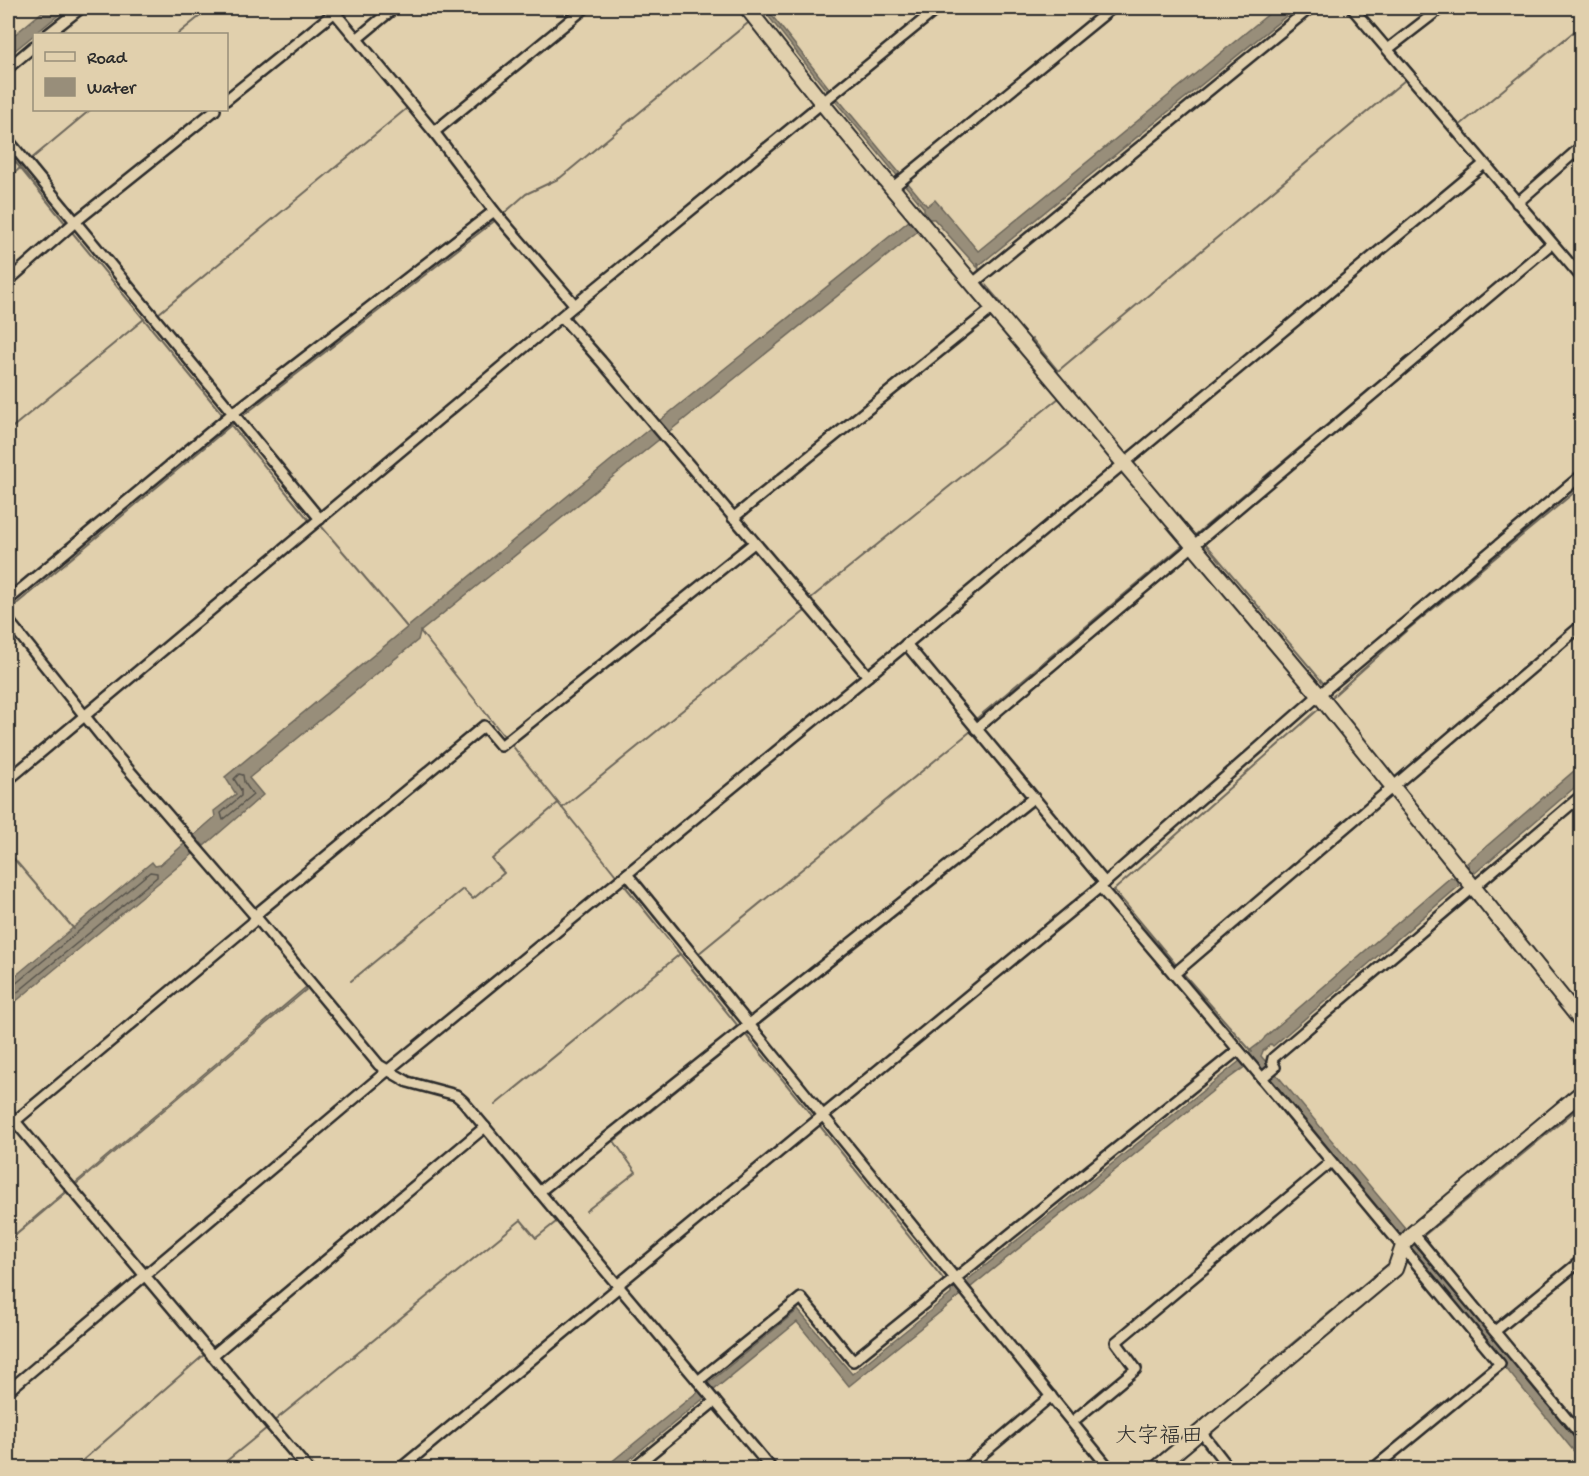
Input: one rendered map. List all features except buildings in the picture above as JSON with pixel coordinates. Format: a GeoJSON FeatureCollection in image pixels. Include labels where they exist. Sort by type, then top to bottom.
{"type":"FeatureCollection","features":[{"type":"Feature","properties":{"kind":"street"},"geometry":{"type":"LineString","coordinates":[[49,33],[81,8]]}},
{"type":"Feature","properties":{"kind":"street"},"geometry":{"type":"LineString","coordinates":[[358,38],[394,8]]}},
{"type":"Feature","properties":{"kind":"street"},"geometry":{"type":"LineString","coordinates":[[434,132],[585,8]]}},
{"type":"Feature","properties":{"kind":"street"},"geometry":{"type":"LineString","coordinates":[[747,8],[829,97],[899,182],[920,221],[1319,695],[1581,1022]]}},
{"type":"Feature","properties":{"kind":"street"},"geometry":{"type":"LineString","coordinates":[[8,780],[575,305],[938,8]]}},
{"type":"Feature","properties":{"kind":"street"},"geometry":{"type":"LineString","coordinates":[[899,182],[1112,8]]}},
{"type":"Feature","properties":{"kind":"street"},"geometry":{"type":"LineString","coordinates":[[972,284],[1310,8]]}},
{"type":"Feature","properties":{"kind":"street"},"geometry":{"type":"LineString","coordinates":[[1352,8],[1581,278]]}},
{"type":"Feature","properties":{"kind":"street"},"geometry":{"type":"LineString","coordinates":[[1388,49],[1441,8]]}},
{"type":"Feature","properties":{"kind":"street"},"geometry":{"type":"LineString","coordinates":[[228,98],[333,10],[434,132],[497,215],[575,305]]}},
{"type":"Feature","properties":{"kind":"street"},"geometry":{"type":"LineString","coordinates":[[8,68],[33,47]]}},
{"type":"Feature","properties":{"kind":"street"},"geometry":{"type":"LineString","coordinates":[[8,281],[75,222],[214,111]]}},
{"type":"Feature","properties":{"kind":"street"},"geometry":{"type":"LineString","coordinates":[[8,140],[320,519]]}},
{"type":"Feature","properties":{"kind":"street"},"geometry":{"type":"LineString","coordinates":[[1517,203],[1581,146]]}},
{"type":"Feature","properties":{"kind":"street"},"geometry":{"type":"LineString","coordinates":[[8,1391],[387,1071],[868,676],[1484,164]]}},
{"type":"Feature","properties":{"kind":"street"},"geometry":{"type":"LineString","coordinates":[[8,600],[236,418],[497,215]]}},
{"type":"Feature","properties":{"kind":"street"},"geometry":{"type":"LineString","coordinates":[[976,729],[1551,244]]}},
{"type":"Feature","properties":{"kind":"street"},"geometry":{"type":"LineString","coordinates":[[733,518],[993,308]]}},
{"type":"Feature","properties":{"kind":"street"},"geometry":{"type":"LineString","coordinates":[[562,317],[868,676]]}},
{"type":"Feature","properties":{"kind":"street"},"geometry":{"type":"LineString","coordinates":[[401,1468],[619,1287],[621,1282],[1103,885],[1319,695],[1581,475]]}},
{"type":"Feature","properties":{"kind":"street"},"geometry":{"type":"LineString","coordinates":[[11,1124],[484,726],[501,746],[754,543]]}},
{"type":"Feature","properties":{"kind":"street"},"geometry":{"type":"LineString","coordinates":[[8,620],[84,716],[256,917],[364,1048],[387,1071],[408,1082],[456,1095],[771,1468]]}},
{"type":"Feature","properties":{"kind":"street"},"geometry":{"type":"LineString","coordinates":[[1178,971],[1581,625]]}},
{"type":"Feature","properties":{"kind":"street"},"geometry":{"type":"LineString","coordinates":[[906,644],[1103,885],[1178,971],[1240,1052],[1331,1162],[1411,1240],[1495,1331],[1577,1431]]}},
{"type":"Feature","properties":{"kind":"street"},"geometry":{"type":"LineString","coordinates":[[1262,1078],[1275,1067],[1272,1062],[1273,1058],[1467,879],[1581,795]]}},
{"type":"Feature","properties":{"kind":"street"},"geometry":{"type":"LineString","coordinates":[[539,1192],[1034,798]]}},
{"type":"Feature","properties":{"kind":"street"},"geometry":{"type":"LineString","coordinates":[[627,874],[823,1116],[953,1283],[968,1294],[1109,1468]]}},
{"type":"Feature","properties":{"kind":"street"},"geometry":{"type":"LineString","coordinates":[[633,1468],[801,1298],[853,1361],[1240,1052]]}},
{"type":"Feature","properties":{"kind":"street"},"geometry":{"type":"LineString","coordinates":[[1157,1468],[1395,1269],[1411,1240],[1581,1092]]}},
{"type":"Feature","properties":{"kind":"street"},"geometry":{"type":"LineString","coordinates":[[8,1113],[11,1124],[71,1188],[307,1468]]}},
{"type":"Feature","properties":{"kind":"street"},"geometry":{"type":"LineString","coordinates":[[212,1356],[485,1127]]}},
{"type":"Feature","properties":{"kind":"street"},"geometry":{"type":"LineString","coordinates":[[1072,1422],[1136,1369],[1116,1342],[1331,1162]]}},
{"type":"Feature","properties":{"kind":"street"},"geometry":{"type":"LineString","coordinates":[[1374,1468],[1500,1364],[1411,1240]]}},
{"type":"Feature","properties":{"kind":"street"},"geometry":{"type":"LineString","coordinates":[[1495,1331],[1581,1260]]}},
{"type":"Feature","properties":{"kind":"street"},"geometry":{"type":"LineString","coordinates":[[966,1468],[1051,1396]]}},
{"type":"Feature","properties":{"kind":"street"},"geometry":{"type":"LineString","coordinates":[[1201,1432],[1229,1468]]}},
{"type":"Feature","properties":{"kind":"water"},"geometry":{"type":"Polygon","coordinates":[[[47,8],[67,8],[36,33],[33,33],[33,36],[8,56],[8,40],[47,8]]]}},
{"type":"Feature","properties":{"kind":"water"},"geometry":{"type":"Polygon","coordinates":[[[762,8],[766,8],[927,206],[935,200],[978,251],[1276,8],[1296,8],[977,267],[934,219],[930,219],[420,632],[418,640],[249,778],[263,795],[204,846],[201,843],[190,851],[193,854],[8,1008],[8,982],[152,862],[155,866],[160,865],[215,817],[214,811],[236,794],[225,777],[649,429],[909,221],[910,223],[924,212],[924,208],[826,90],[762,8]]]}},
{"type":"Feature","properties":{"kind":"water"},"geometry":{"type":"Polygon","coordinates":[[[1581,765],[1581,782],[1475,873],[1473,871],[1458,884],[1459,886],[1273,1046],[1271,1044],[1261,1056],[1581,1443],[1581,1460],[1410,1251],[1411,1248],[1398,1236],[1268,1080],[1270,1078],[1253,1061],[1220,1085],[849,1386],[797,1322],[619,1468],[604,1468],[798,1310],[852,1374],[951,1294],[944,1279],[953,1289],[955,1287],[957,1290],[965,1285],[965,1282],[1246,1056],[1250,1050],[1451,877],[1454,879],[1469,865],[1467,863],[1581,765]]]}},
{"type":"Feature","properties":{"kind":"water"},"geometry":{"type":"Polygon","coordinates":[[[305,988],[306,990],[8,1242],[8,1240],[305,988]]]}},
{"type":"Feature","properties":{"kind":"waterway"},"geometry":{"type":"LineString","coordinates":[[179,33],[210,8]]}},
{"type":"Feature","properties":{"kind":"waterway"},"geometry":{"type":"LineString","coordinates":[[366,38],[403,8]]}},
{"type":"Feature","properties":{"kind":"waterway"},"geometry":{"type":"LineString","coordinates":[[761,13],[767,8]]}},
{"type":"Feature","properties":{"kind":"waterway"},"geometry":{"type":"LineString","coordinates":[[899,175],[1103,8]]}},
{"type":"Feature","properties":{"kind":"waterway"},"geometry":{"type":"LineString","coordinates":[[1360,8],[1389,43]]}},
{"type":"Feature","properties":{"kind":"waterway"},"geometry":{"type":"LineString","coordinates":[[501,216],[526,194],[560,178],[748,23]]}},
{"type":"Feature","properties":{"kind":"waterway"},"geometry":{"type":"LineString","coordinates":[[1395,49],[1459,126],[1582,25]]}},
{"type":"Feature","properties":{"kind":"waterway"},"geometry":{"type":"LineString","coordinates":[[1032,339],[1058,371],[1405,80]]}},
{"type":"Feature","properties":{"kind":"waterway"},"geometry":{"type":"LineString","coordinates":[[158,314],[406,109]]}},
{"type":"Feature","properties":{"kind":"waterway"},"geometry":{"type":"LineString","coordinates":[[30,160],[89,111]]}},
{"type":"Feature","properties":{"kind":"waterway"},"geometry":{"type":"LineString","coordinates":[[8,153],[65,223]]}},
{"type":"Feature","properties":{"kind":"waterway"},"geometry":{"type":"LineString","coordinates":[[8,179],[21,167]]}},
{"type":"Feature","properties":{"kind":"waterway"},"geometry":{"type":"LineString","coordinates":[[240,418],[497,219]]}},
{"type":"Feature","properties":{"kind":"waterway"},"geometry":{"type":"LineString","coordinates":[[72,232],[222,414]]}},
{"type":"Feature","properties":{"kind":"waterway"},"geometry":{"type":"LineString","coordinates":[[1553,236],[1564,250]]}},
{"type":"Feature","properties":{"kind":"waterway"},"geometry":{"type":"LineString","coordinates":[[1194,536],[1544,243]]}},
{"type":"Feature","properties":{"kind":"waterway"},"geometry":{"type":"LineString","coordinates":[[978,263],[979,272]]}},
{"type":"Feature","properties":{"kind":"waterway"},"geometry":{"type":"LineString","coordinates":[[982,281],[1001,303]]}},
{"type":"Feature","properties":{"kind":"waterway"},"geometry":{"type":"LineString","coordinates":[[8,431],[144,319]]}},
{"type":"Feature","properties":{"kind":"waterway"},"geometry":{"type":"LineString","coordinates":[[815,603],[811,598],[1059,398]]}},
{"type":"Feature","properties":{"kind":"waterway"},"geometry":{"type":"LineString","coordinates":[[8,611],[236,421]]}},
{"type":"Feature","properties":{"kind":"waterway"},"geometry":{"type":"LineString","coordinates":[[230,424],[308,519]]}},
{"type":"Feature","properties":{"kind":"waterway"},"geometry":{"type":"LineString","coordinates":[[1331,698],[1406,631],[1582,486]]}},
{"type":"Feature","properties":{"kind":"waterway"},"geometry":{"type":"LineString","coordinates":[[322,527],[407,627]]}},
{"type":"Feature","properties":{"kind":"waterway"},"geometry":{"type":"LineString","coordinates":[[1205,543],[1324,684]]}},
{"type":"Feature","properties":{"kind":"waterway"},"geometry":{"type":"LineString","coordinates":[[976,719],[1183,545]]}},
{"type":"Feature","properties":{"kind":"waterway"},"geometry":{"type":"LineString","coordinates":[[562,808],[805,611]]}},
{"type":"Feature","properties":{"kind":"waterway"},"geometry":{"type":"LineString","coordinates":[[420,631],[504,736]]}},
{"type":"Feature","properties":{"kind":"waterway"},"geometry":{"type":"LineString","coordinates":[[1177,966],[1114,890],[1320,708]]}},
{"type":"Feature","properties":{"kind":"waterway"},"geometry":{"type":"LineString","coordinates":[[698,954],[971,731]]}},
{"type":"Feature","properties":{"kind":"waterway"},"geometry":{"type":"LineString","coordinates":[[511,744],[615,874]]}},
{"type":"Feature","properties":{"kind":"waterway"},"geometry":{"type":"LineString","coordinates":[[351,981],[463,889],[473,899],[504,873],[492,859],[558,803]]}},
{"type":"Feature","properties":{"kind":"waterway"},"geometry":{"type":"LineString","coordinates":[[756,1027],[1033,806]]}},
{"type":"Feature","properties":{"kind":"waterway"},"geometry":{"type":"LineString","coordinates":[[8,852],[74,929]]}},
{"type":"Feature","properties":{"kind":"waterway"},"geometry":{"type":"LineString","coordinates":[[625,886],[738,1026]]}},
{"type":"Feature","properties":{"kind":"waterway"},"geometry":{"type":"LineString","coordinates":[[495,1105],[680,954]]}},
{"type":"Feature","properties":{"kind":"waterway"},"geometry":{"type":"LineString","coordinates":[[1181,971],[1252,1052]]}},
{"type":"Feature","properties":{"kind":"waterway"},"geometry":{"type":"LineString","coordinates":[[586,1211],[636,1172],[614,1141],[749,1032]]}},
{"type":"Feature","properties":{"kind":"waterway"},"geometry":{"type":"LineString","coordinates":[[746,1035],[813,1117]]}},
{"type":"Feature","properties":{"kind":"waterway"},"geometry":{"type":"LineString","coordinates":[[1421,1238],[1582,1105]]}},
{"type":"Feature","properties":{"kind":"waterway"},"geometry":{"type":"LineString","coordinates":[[820,1126],[944,1280]]}},
{"type":"Feature","properties":{"kind":"waterway"},"geometry":{"type":"LineString","coordinates":[[212,1348],[475,1128]]}},
{"type":"Feature","properties":{"kind":"waterway"},"geometry":{"type":"LineString","coordinates":[[273,1422],[521,1220],[536,1238],[556,1222]]}},
{"type":"Feature","properties":{"kind":"waterway"},"geometry":{"type":"LineString","coordinates":[[1271,1361],[1387,1265]]}},
{"type":"Feature","properties":{"kind":"waterway"},"geometry":{"type":"LineString","coordinates":[[74,1468],[205,1354]]}},
{"type":"Feature","properties":{"kind":"waterway"},"geometry":{"type":"LineString","coordinates":[[1144,1468],[1259,1373]]}},
{"type":"Feature","properties":{"kind":"waterway"},"geometry":{"type":"LineString","coordinates":[[218,1468],[267,1428]]}},
{"type":"Feature","properties":{"kind":"waterway"},"geometry":{"type":"LineString","coordinates":[[1576,1468],[1582,1464]]}},
{"type":"Feature","properties":{"kind":"district","name":"大字福田"},"geometry":{"type":"Point","coordinates":[1159,1438]}}]}
